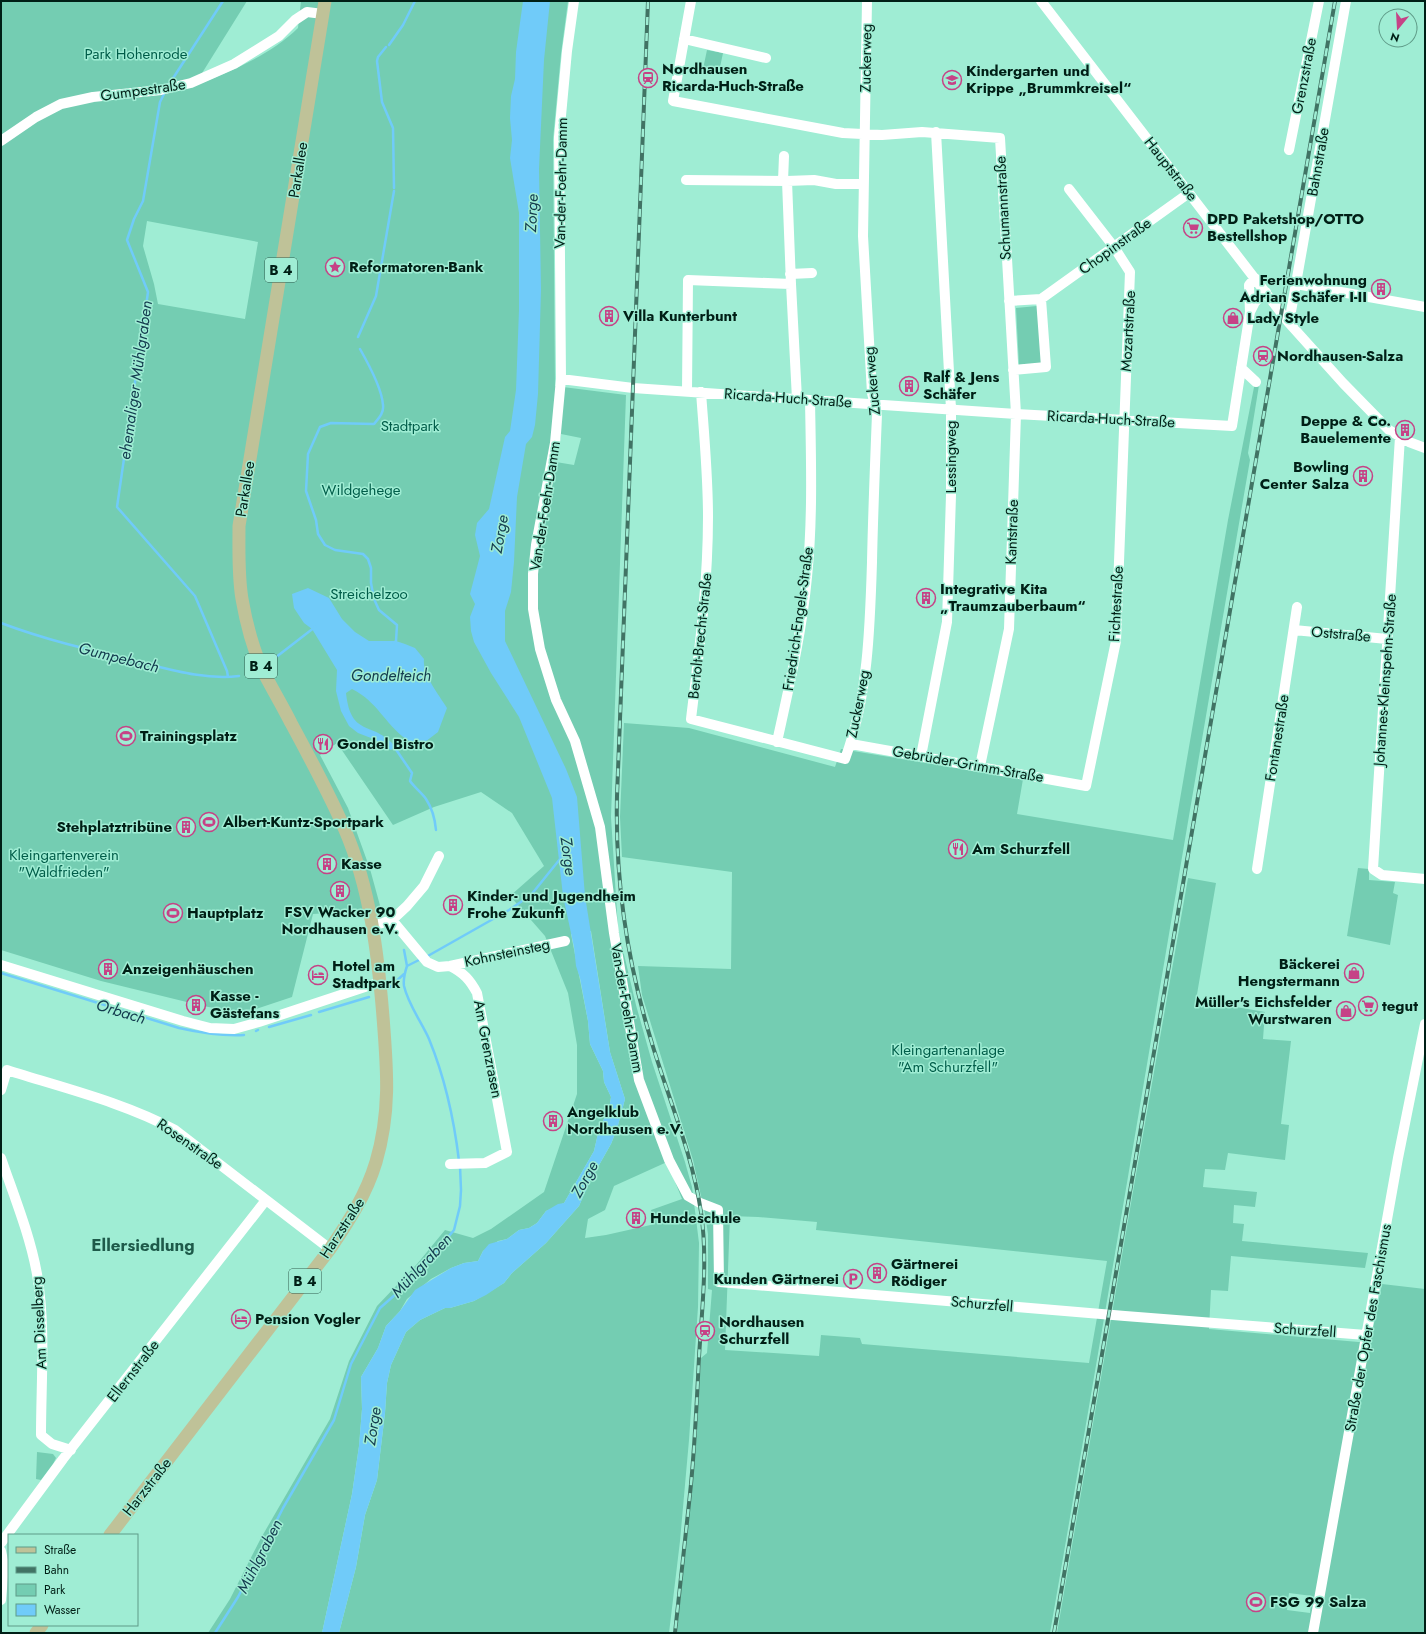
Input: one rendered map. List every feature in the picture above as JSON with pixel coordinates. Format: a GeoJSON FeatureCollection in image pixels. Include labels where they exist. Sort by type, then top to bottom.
{"type":"FeatureCollection","features":[{"type":"Feature","properties":{"kind":"main road","name":"Parkallee"},"geometry":{"type":"LineString","coordinates":[[325,1],[239,526],[239,565],[242,598],[246,618],[262,668],[328,792],[346,832],[360,873],[372,926]]}},
{"type":"Feature","properties":{"kind":"main road","name":"Harzstraße"},"geometry":{"type":"LineString","coordinates":[[111,1534],[330,1249],[356,1211],[370,1180],[382,1140],[387,1101],[388,1078],[380,982],[372,926]]}},
{"type":"Feature","properties":{"kind":"street","name":"Van-der-Foehr-Damm"},"geometry":{"type":"LineString","coordinates":[[574,1],[567,51],[559,137],[561,379],[555,443],[533,574],[533,608],[540,649],[556,700],[575,741],[600,827],[614,933],[639,1080],[669,1160]]}},
{"type":"Feature","properties":{"kind":"street"},"geometry":{"type":"LineString","coordinates":[[691,1],[684,39],[766,58]]}},
{"type":"Feature","properties":{"kind":"street","name":"Zuckerweg"},"geometry":{"type":"LineString","coordinates":[[845,759],[851,744],[861,703],[870,607],[876,414],[872,393],[863,236],[867,1]]}},
{"type":"Feature","properties":{"kind":"street","name":"Hauptstraße"},"geometry":{"type":"LineString","coordinates":[[1041,1],[1289,323],[1369,410],[1390,430],[1400,438],[1425,448]]}},
{"type":"Feature","properties":{"kind":"street","name":"Grenzstraße"},"geometry":{"type":"LineString","coordinates":[[1289,150],[1319,1]]}},
{"type":"Feature","properties":{"kind":"street","name":"Bahnstraße"},"geometry":{"type":"LineString","coordinates":[[1289,323],[1346,1]]}},
{"type":"Feature","properties":{"kind":"street","name":"Gumpestraße"},"geometry":{"type":"LineString","coordinates":[[1,141],[36,116],[61,104],[93,97],[166,89],[191,83],[234,64],[279,36],[295,20],[307,12],[323,14]]}},
{"type":"Feature","properties":{"kind":"street","name":"Schumannstraße"},"geometry":{"type":"LineString","coordinates":[[684,39],[673,101],[838,132],[864,135],[936,132],[1000,138],[1008,301],[1016,414]]}},
{"type":"Feature","properties":{"kind":"street","name":"Lessingweg"},"geometry":{"type":"LineString","coordinates":[[921,756],[947,622],[951,495],[951,410],[936,132]]}},
{"type":"Feature","properties":{"kind":"street"},"geometry":{"type":"LineString","coordinates":[[784,156],[797,399]]}},
{"type":"Feature","properties":{"kind":"street"},"geometry":{"type":"LineString","coordinates":[[686,180],[814,180],[836,184],[863,184]]}},
{"type":"Feature","properties":{"kind":"street","name":"Mozartstraße"},"geometry":{"type":"LineString","coordinates":[[1069,189],[1114,247],[1130,272],[1124,419]]}},
{"type":"Feature","properties":{"kind":"street","name":"Chopinstraße"},"geometry":{"type":"LineString","coordinates":[[1041,300],[1189,193]]}},
{"type":"Feature","properties":{"kind":"street"},"geometry":{"type":"LineString","coordinates":[[687,391],[688,280],[791,279],[812,273]]}},
{"type":"Feature","properties":{"kind":"street"},"geometry":{"type":"LineString","coordinates":[[1255,278],[1249,285],[1250,312],[1241,368],[1256,382]]}},
{"type":"Feature","properties":{"kind":"street"},"geometry":{"type":"LineString","coordinates":[[1296,284],[1425,307]]}},
{"type":"Feature","properties":{"kind":"street"},"geometry":{"type":"LineString","coordinates":[[1250,312],[1255,302],[1266,292]]}},
{"type":"Feature","properties":{"kind":"street"},"geometry":{"type":"LineString","coordinates":[[1008,301],[1041,300],[1046,367],[1013,370]]}},
{"type":"Feature","properties":{"kind":"street","name":"Ricarda-Huch-Straße"},"geometry":{"type":"LineString","coordinates":[[561,379],[633,388],[951,410],[1232,426],[1241,368]]}},
{"type":"Feature","properties":{"kind":"street","name":"Bertolt-Brecht-Straße"},"geometry":{"type":"LineString","coordinates":[[701,392],[708,517],[707,570],[703,622],[691,719],[845,759]]}},
{"type":"Feature","properties":{"kind":"street","name":"Friedrich-Engels-Straße"},"geometry":{"type":"LineString","coordinates":[[777,742],[796,653],[807,578],[810,539],[811,480],[810,400]]}},
{"type":"Feature","properties":{"kind":"street","name":"Kantstraße"},"geometry":{"type":"LineString","coordinates":[[980,766],[1009,629],[1016,414]]}},
{"type":"Feature","properties":{"kind":"street","name":"Fichtestraße"},"geometry":{"type":"LineString","coordinates":[[1086,786],[1116,641],[1124,419]]}},
{"type":"Feature","properties":{"kind":"street","name":"Johannes-Kleinspehn-Straße"},"geometry":{"type":"LineString","coordinates":[[1400,438],[1373,869],[1382,875],[1425,879]]}},
{"type":"Feature","properties":{"kind":"street","name":"Fontanestraße"},"geometry":{"type":"LineString","coordinates":[[1257,869],[1297,606]]}},
{"type":"Feature","properties":{"kind":"street","name":"Oststraße"},"geometry":{"type":"LineString","coordinates":[[1294,630],[1388,638]]}},
{"type":"Feature","properties":{"kind":"street","name":"Gebrüder-Grimm-Straße"},"geometry":{"type":"LineString","coordinates":[[851,744],[1086,786]]}},
{"type":"Feature","properties":{"kind":"street"},"geometry":{"type":"LineString","coordinates":[[372,926],[395,924],[424,886],[439,856]]}},
{"type":"Feature","properties":{"kind":"street","name":"Am Grenzrasen"},"geometry":{"type":"LineString","coordinates":[[395,924],[424,958],[438,967],[450,966],[462,972],[471,980],[477,993],[507,1152],[484,1163],[457,1164]]}},
{"type":"Feature","properties":{"kind":"street","name":"Kohnsteinsteg"},"geometry":{"type":"LineString","coordinates":[[450,966],[565,941]]}},
{"type":"Feature","properties":{"kind":"street"},"geometry":{"type":"LineString","coordinates":[[1,966],[210,1028],[234,1029],[266,1020],[380,982]]}},
{"type":"Feature","properties":{"kind":"street","name":"Straße der Opfer des Faschismus"},"geometry":{"type":"LineString","coordinates":[[1313,1633],[1398,1158],[1425,1024]]}},
{"type":"Feature","properties":{"kind":"street","name":"Rosenstraße"},"geometry":{"type":"LineString","coordinates":[[1,1090],[7,1070],[134,1110],[155,1119],[175,1130],[330,1249]]}},
{"type":"Feature","properties":{"kind":"street","name":"Am Disselberg"},"geometry":{"type":"LineString","coordinates":[[1,1158],[31,1250],[39,1286],[42,1329],[40,1435],[52,1444],[71,1450]]}},
{"type":"Feature","properties":{"kind":"street","name":"Schurzfell"},"geometry":{"type":"LineString","coordinates":[[669,1160],[688,1196],[700,1203],[718,1210],[719,1282],[1366,1335]]}},
{"type":"Feature","properties":{"kind":"street","name":"Ellernstraße"},"geometry":{"type":"LineString","coordinates":[[1,1542],[266,1200]]}},
{"type":"Feature","properties":{"kind":"street"},"geometry":{"type":"LineString","coordinates":[[1,1551],[4,1565],[1,1600]]}},
{"type":"Feature","properties":{"kind":"green space"},"geometry":{"type":"Polygon","coordinates":[[[1,1],[247,1],[194,86],[249,62],[275,47],[287,38],[298,28],[301,1],[568,1],[561,54],[553,140],[555,386],[626,395],[611,817],[618,929],[636,1005],[652,1062],[692,1187],[699,1243],[698,1307],[689,1440],[680,1541],[669,1633],[339,1633],[356,1567],[365,1515],[377,1480],[387,1383],[391,1365],[406,1332],[420,1320],[445,1308],[474,1301],[504,1283],[512,1273],[546,1243],[579,1206],[590,1181],[611,1144],[617,1129],[625,1099],[610,1052],[591,931],[571,934],[588,1021],[590,1044],[603,1071],[604,1082],[611,1097],[609,1109],[599,1129],[594,1151],[564,1203],[546,1211],[537,1223],[529,1228],[519,1230],[507,1239],[498,1241],[483,1251],[478,1261],[464,1263],[431,1279],[407,1299],[400,1311],[386,1326],[378,1348],[361,1377],[362,1409],[359,1446],[352,1494],[322,1633],[208,1633],[230,1599],[261,1538],[330,1419],[349,1361],[377,1306],[417,1264],[445,1230],[473,1238],[491,1229],[544,1192],[577,1094],[577,1045],[568,993],[545,936],[510,896],[544,866],[512,813],[481,792],[434,807],[393,825],[337,743],[320,755],[348,808],[370,869],[381,909],[313,914],[292,997],[256,1009],[231,1011],[203,1006],[101,981],[1,950],[1,1]],[[147,221],[143,246],[158,304],[245,319],[258,242],[147,221]],[[561,434],[556,462],[574,465],[581,438],[561,434]],[[667,1162],[614,1186],[605,1210],[588,1219],[585,1238],[655,1224],[651,1210],[682,1199],[667,1162]]]}},
{"type":"Feature","properties":{"kind":"green space"},"geometry":{"type":"Polygon","coordinates":[[[707,50],[723,53],[719,72],[703,69],[707,50]]]}},
{"type":"Feature","properties":{"kind":"green space"},"geometry":{"type":"Polygon","coordinates":[[[1037,306],[1042,363],[1019,365],[1016,308],[1037,306]]]}},
{"type":"Feature","properties":{"kind":"green space","name":"Kleingartenanlage \"Am Schurzfell\""},"geometry":{"type":"Polygon","coordinates":[[[1256,377],[1260,379],[1248,453],[1250,460],[1050,1633],[677,1633],[696,1441],[701,1358],[707,1353],[712,1290],[708,1289],[708,1234],[693,1160],[642,995],[638,966],[731,969],[732,872],[622,857],[620,817],[624,723],[689,728],[835,767],[841,749],[1023,779],[1017,814],[1173,840],[1228,520],[1256,377]],[[730,1216],[725,1350],[819,1356],[821,1335],[860,1338],[862,1344],[1089,1363],[1107,1261],[816,1230],[817,1222],[730,1216]]]}},
{"type":"Feature","properties":{"kind":"green space"},"geometry":{"type":"Polygon","coordinates":[[[1358,868],[1369,869],[1369,880],[1395,882],[1393,893],[1398,895],[1390,945],[1347,936],[1358,868]]]}},
{"type":"Feature","properties":{"kind":"green space"},"geometry":{"type":"Polygon","coordinates":[[[1188,878],[1216,883],[1196,1000],[1265,1012],[1263,1039],[1291,1041],[1281,1124],[1289,1125],[1285,1160],[1228,1153],[1225,1170],[1205,1169],[1203,1187],[1257,1192],[1255,1207],[1234,1205],[1233,1223],[1244,1224],[1242,1241],[1368,1253],[1365,1268],[1231,1256],[1228,1291],[1211,1290],[1209,1329],[1370,1343],[1382,1284],[1425,1289],[1425,1633],[1057,1633],[1188,878]],[[1289,1593],[1287,1610],[1310,1613],[1312,1596],[1289,1593]]]}},
{"type":"Feature","properties":{"kind":"green space"},"geometry":{"type":"Polygon","coordinates":[[[37,1452],[53,1454],[56,1458],[41,1480],[36,1479],[37,1452]]]}},
{"type":"Feature","properties":{"kind":"water","name":"Zorge"},"geometry":{"type":"Polygon","coordinates":[[[523,1],[550,1],[544,60],[539,169],[541,290],[538,394],[535,425],[532,437],[526,444],[517,497],[511,592],[505,611],[505,641],[566,769],[577,797],[585,896],[610,1052],[625,1099],[617,1129],[611,1144],[590,1181],[579,1206],[546,1243],[512,1273],[504,1283],[486,1295],[474,1301],[445,1308],[420,1320],[406,1332],[391,1365],[387,1383],[377,1480],[365,1515],[356,1567],[339,1633],[322,1633],[352,1494],[359,1446],[362,1409],[361,1377],[378,1348],[386,1326],[400,1311],[415,1290],[451,1268],[464,1263],[478,1261],[483,1251],[489,1244],[507,1239],[519,1230],[529,1228],[537,1223],[546,1211],[558,1204],[564,1203],[594,1151],[599,1129],[609,1109],[611,1097],[604,1082],[603,1071],[590,1044],[588,1021],[563,896],[552,798],[519,717],[491,673],[474,642],[471,631],[470,617],[475,604],[470,594],[480,556],[475,535],[477,523],[489,509],[505,437],[510,431],[516,390],[519,310],[519,213],[510,158],[512,140],[510,118],[511,96],[515,79],[516,52],[523,1]]]}},
{"type":"Feature","properties":{"kind":"water","name":"Gondelteich"},"geometry":{"type":"Polygon","coordinates":[[[308,588],[329,598],[342,619],[355,632],[369,641],[396,641],[415,648],[424,659],[424,665],[428,678],[447,708],[438,732],[421,745],[409,741],[398,733],[375,706],[361,694],[352,689],[346,693],[353,717],[358,723],[378,733],[395,746],[391,750],[371,738],[358,733],[349,726],[341,711],[336,691],[337,670],[312,629],[304,623],[294,608],[292,594],[308,588]]]}},
{"type":"Feature","properties":{"kind":"waterway","name":"ehemaliger Mühlgraben"},"geometry":{"type":"LineString","coordinates":[[168,86],[223,1]]}},
{"type":"Feature","properties":{"kind":"waterway"},"geometry":{"type":"LineString","coordinates":[[389,45],[403,25],[415,1]]}},
{"type":"Feature","properties":{"kind":"waterway"},"geometry":{"type":"LineString","coordinates":[[386,47],[378,57],[377,61],[382,102],[393,128],[394,188]]}},
{"type":"Feature","properties":{"kind":"waterway","name":"ehemaliger Mühlgraben"},"geometry":{"type":"LineString","coordinates":[[165,92],[160,102],[143,201],[134,219],[127,240],[148,292],[117,507],[195,596],[227,671],[228,677]]}},
{"type":"Feature","properties":{"kind":"waterway"},"geometry":{"type":"LineString","coordinates":[[358,337],[376,296],[394,191]]}},
{"type":"Feature","properties":{"kind":"waterway"},"geometry":{"type":"LineString","coordinates":[[360,349],[371,369],[380,391],[383,405],[382,413],[374,424],[331,423],[320,427],[308,454],[306,491],[316,520],[318,534],[325,545],[335,550],[363,554],[368,559],[371,568],[371,583],[374,599],[379,610],[397,625],[396,641],[394,643]]}},
{"type":"Feature","properties":{"kind":"waterway","name":"Gumpebach"},"geometry":{"type":"LineString","coordinates":[[1,623],[70,645],[176,671],[214,677],[239,676]]}},
{"type":"Feature","properties":{"kind":"waterway","name":"Gumpebach"},"geometry":{"type":"LineString","coordinates":[[271,661],[315,627]]}},
{"type":"Feature","properties":{"kind":"waterway"},"geometry":{"type":"LineString","coordinates":[[392,745],[412,773],[410,781],[428,802],[433,814],[436,830]]}},
{"type":"Feature","properties":{"kind":"waterway","name":"Mühlgraben"},"geometry":{"type":"LineString","coordinates":[[426,957],[509,910],[531,895],[560,859]]}},
{"type":"Feature","properties":{"kind":"waterway"},"geometry":{"type":"LineString","coordinates":[[404,950],[407,966]]}},
{"type":"Feature","properties":{"kind":"waterway","name":"Mühlgraben"},"geometry":{"type":"LineString","coordinates":[[421,959],[407,966],[404,986],[412,1006],[429,1039],[440,1069],[452,1114],[459,1161]]}},
{"type":"Feature","properties":{"kind":"waterway","name":"Orbach"},"geometry":{"type":"LineString","coordinates":[[1,973],[179,1028],[212,1034],[244,1035]]}},
{"type":"Feature","properties":{"kind":"waterway","name":"Orbach"},"geometry":{"type":"LineString","coordinates":[[390,987],[404,974]]}},
{"type":"Feature","properties":{"kind":"waterway","name":"Orbach"},"geometry":{"type":"LineString","coordinates":[[319,1012],[369,997]]}},
{"type":"Feature","properties":{"kind":"waterway","name":"Orbach"},"geometry":{"type":"LineString","coordinates":[[269,1027],[311,1015]]}},
{"type":"Feature","properties":{"kind":"waterway","name":"Mühlgraben"},"geometry":{"type":"LineString","coordinates":[[215,1633],[238,1597],[283,1508],[334,1420],[351,1364],[380,1308],[413,1279],[454,1230],[460,1206],[460,1166]]}},
{"type":"Feature","properties":{"kind":"railway"},"geometry":{"type":"LineString","coordinates":[[648,1],[617,827],[618,858],[624,920],[635,980],[651,1040],[692,1168],[703,1230],[704,1284],[694,1452],[675,1633]]}},
{"type":"Feature","properties":{"kind":"railway"},"geometry":{"type":"LineString","coordinates":[[1054,1633],[1335,1]]}},
{"type":"Feature","properties":{"kind":"place","name":"Nordhausen Ricarda-Huch-Straße"},"geometry":{"type":"Point","coordinates":[648,78]}},
{"type":"Feature","properties":{"kind":"place","name":"Kindergarten und Krippe „Brummkreisel“"},"geometry":{"type":"Point","coordinates":[952,80]}},
{"type":"Feature","properties":{"kind":"place","name":"DPD Paketshop/OTTO Bestellshop"},"geometry":{"type":"Point","coordinates":[1193,228]}},
{"type":"Feature","properties":{"kind":"place","name":"Reformatoren-Bank"},"geometry":{"type":"Point","coordinates":[335,267]}},
{"type":"Feature","properties":{"kind":"place","name":"Ferienwohnung Adrian Schäfer I-II"},"geometry":{"type":"Point","coordinates":[1381,289]}},
{"type":"Feature","properties":{"kind":"place","name":"Villa Kunterbunt"},"geometry":{"type":"Point","coordinates":[609,316]}},
{"type":"Feature","properties":{"kind":"place","name":"Lady Style"},"geometry":{"type":"Point","coordinates":[1233,318]}},
{"type":"Feature","properties":{"kind":"place","name":"Nordhausen-Salza"},"geometry":{"type":"Point","coordinates":[1263,356]}},
{"type":"Feature","properties":{"kind":"place","name":"Ralf & Jens Schäfer"},"geometry":{"type":"Point","coordinates":[909,386]}},
{"type":"Feature","properties":{"kind":"place","name":"Deppe & Co. Bauelemente"},"geometry":{"type":"Point","coordinates":[1405,430]}},
{"type":"Feature","properties":{"kind":"place","name":"Bowling Center Salza"},"geometry":{"type":"Point","coordinates":[1363,476]}},
{"type":"Feature","properties":{"kind":"place","name":"Integrative Kita „Traumzauberbaum“"},"geometry":{"type":"Point","coordinates":[926,598]}},
{"type":"Feature","properties":{"kind":"place","name":"Trainingsplatz"},"geometry":{"type":"Point","coordinates":[126,736]}},
{"type":"Feature","properties":{"kind":"place","name":"Gondel Bistro"},"geometry":{"type":"Point","coordinates":[323,744]}},
{"type":"Feature","properties":{"kind":"place","name":"Albert-Kuntz-Sportpark"},"geometry":{"type":"Point","coordinates":[209,822]}},
{"type":"Feature","properties":{"kind":"place","name":"Stehplatztribüne"},"geometry":{"type":"Point","coordinates":[186,827]}},
{"type":"Feature","properties":{"kind":"place","name":"Am Schurzfell"},"geometry":{"type":"Point","coordinates":[958,849]}},
{"type":"Feature","properties":{"kind":"place","name":"Kasse"},"geometry":{"type":"Point","coordinates":[327,864]}},
{"type":"Feature","properties":{"kind":"place","name":"FSV Wacker 90 Nordhausen e.V."},"geometry":{"type":"Point","coordinates":[340,891]}},
{"type":"Feature","properties":{"kind":"place","name":"Kinder- und Jugendheim Frohe Zukunft"},"geometry":{"type":"Point","coordinates":[453,905]}},
{"type":"Feature","properties":{"kind":"place","name":"Hauptplatz"},"geometry":{"type":"Point","coordinates":[173,913]}},
{"type":"Feature","properties":{"kind":"place","name":"Anzeigenhäuschen"},"geometry":{"type":"Point","coordinates":[108,969]}},
{"type":"Feature","properties":{"kind":"place","name":"Bäckerei Hengstermann"},"geometry":{"type":"Point","coordinates":[1354,973]}},
{"type":"Feature","properties":{"kind":"place","name":"Hotel am Stadtpark"},"geometry":{"type":"Point","coordinates":[318,975]}},
{"type":"Feature","properties":{"kind":"place","name":"Kasse - Gästefans"},"geometry":{"type":"Point","coordinates":[196,1005]}},
{"type":"Feature","properties":{"kind":"place","name":"tegut"},"geometry":{"type":"Point","coordinates":[1368,1006]}},
{"type":"Feature","properties":{"kind":"place","name":"Müller's Eichsfelder Wurstwaren"},"geometry":{"type":"Point","coordinates":[1346,1011]}},
{"type":"Feature","properties":{"kind":"place","name":"Angelklub Nordhausen e.V."},"geometry":{"type":"Point","coordinates":[553,1121]}},
{"type":"Feature","properties":{"kind":"place","name":"Hundeschule"},"geometry":{"type":"Point","coordinates":[636,1218]}},
{"type":"Feature","properties":{"kind":"place","name":"Gärtnerei Rödiger"},"geometry":{"type":"Point","coordinates":[877,1273]}},
{"type":"Feature","properties":{"kind":"place","name":"Kunden Gärtnerei"},"geometry":{"type":"Point","coordinates":[853,1279]}},
{"type":"Feature","properties":{"kind":"place","name":"Pension Vogler"},"geometry":{"type":"Point","coordinates":[241,1319]}},
{"type":"Feature","properties":{"kind":"place","name":"Nordhausen Schurzfell"},"geometry":{"type":"Point","coordinates":[705,1331]}},
{"type":"Feature","properties":{"kind":"place","name":"FSG 99 Salza"},"geometry":{"type":"Point","coordinates":[1256,1602]}},
{"type":"Feature","properties":{"kind":"district","name":"Ellersiedlung"},"geometry":{"type":"Point","coordinates":[143,1245]}},
{"type":"Feature","properties":{"kind":"park label","name":"Park Hohenrode"},"geometry":{"type":"Point","coordinates":[136,54]}},
{"type":"Feature","properties":{"kind":"park label","name":"Stadtpark"},"geometry":{"type":"Point","coordinates":[410,426]}},
{"type":"Feature","properties":{"kind":"park label","name":"Wildgehege"},"geometry":{"type":"Point","coordinates":[361,490]}},
{"type":"Feature","properties":{"kind":"park label","name":"Streichelzoo"},"geometry":{"type":"Point","coordinates":[369,594]}},
{"type":"Feature","properties":{"kind":"park label","name":"Kleingartenverein \"Waldfrieden\""},"geometry":{"type":"Point","coordinates":[64,864]}}]}
